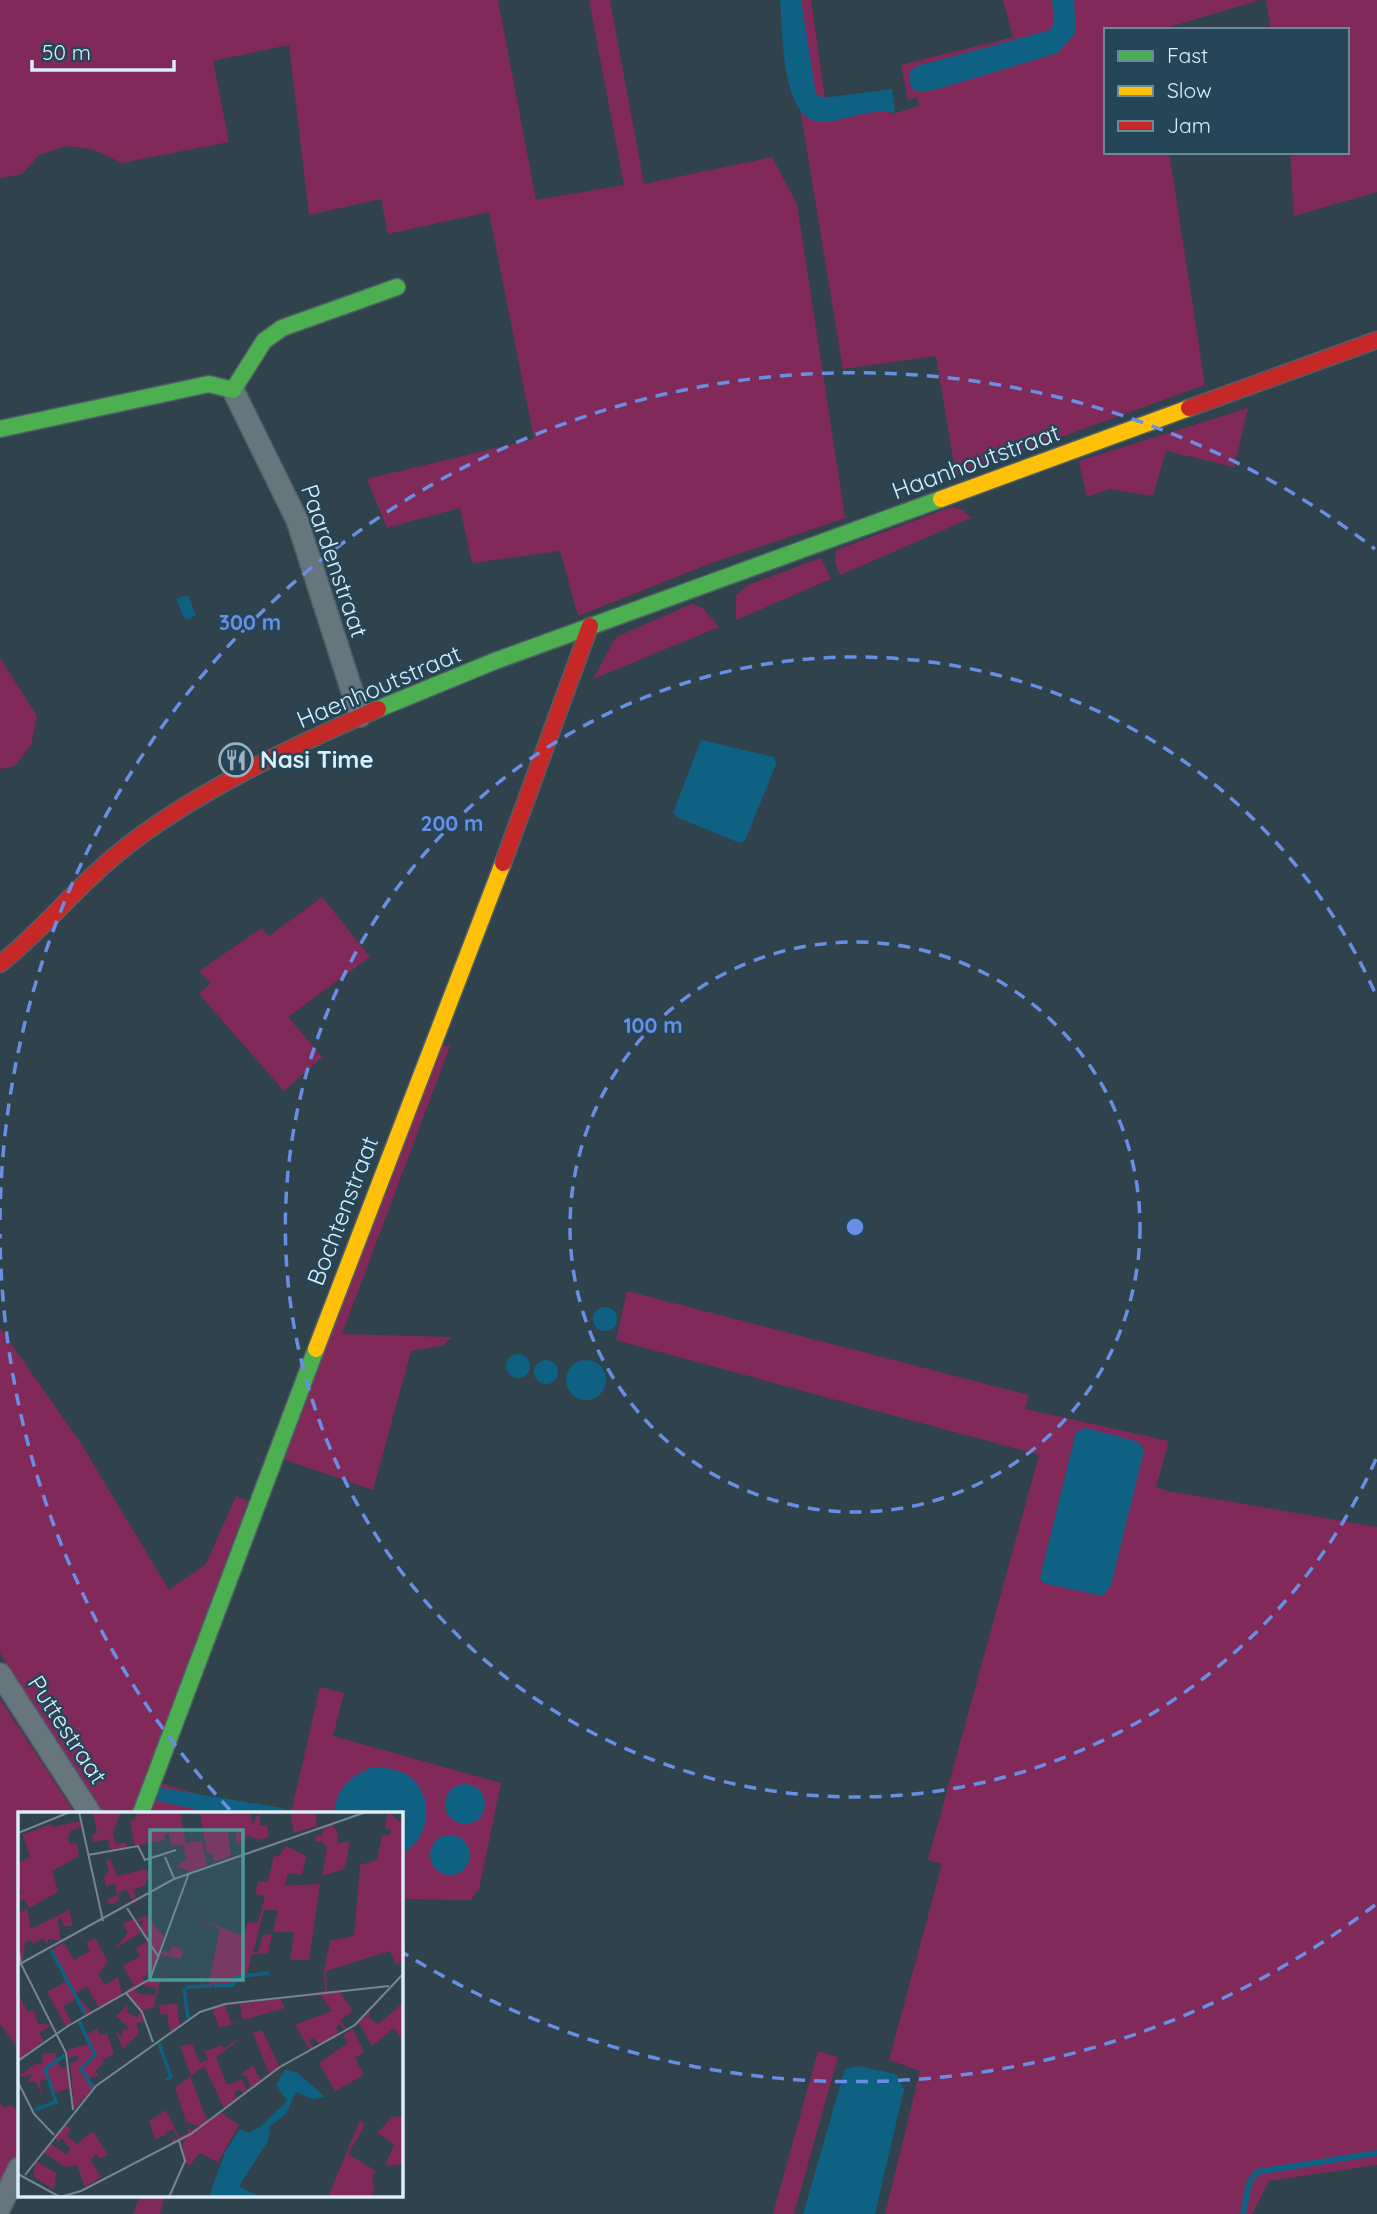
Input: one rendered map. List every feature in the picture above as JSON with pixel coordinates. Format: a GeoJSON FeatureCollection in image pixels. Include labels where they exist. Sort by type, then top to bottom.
{"type":"FeatureCollection","features":[{"type":"Feature","properties":{"kind":"street"},"geometry":{"type":"LineString","coordinates":[[0,429],[209,384],[233,390],[264,341],[282,328],[397,286]]}},
{"type":"Feature","properties":{"kind":"street","name":"Haanhoutstraat"},"geometry":{"type":"LineString","coordinates":[[590,626],[1377,340]]}},
{"type":"Feature","properties":{"kind":"street","name":"Paardenstraat"},"geometry":{"type":"LineString","coordinates":[[233,390],[297,520],[360,716]]}},
{"type":"Feature","properties":{"kind":"street","name":"Haenhoutstraat"},"geometry":{"type":"LineString","coordinates":[[0,964],[30,940],[110,859],[136,840],[253,770],[360,716],[590,626]]}},
{"type":"Feature","properties":{"kind":"street","name":"Bochtenstraat"},"geometry":{"type":"LineString","coordinates":[[141,1812],[504,860],[590,626]]}},
{"type":"Feature","properties":{"kind":"street","name":"Puttestraat"},"geometry":{"type":"LineString","coordinates":[[0,1674],[89,1812]]}},
{"type":"Feature","properties":{"kind":"street"},"geometry":{"type":"LineString","coordinates":[[0,2207],[18,2170]]}},
{"type":"Feature","properties":{"kind":"shaded area"},"geometry":{"type":"Polygon","coordinates":[[[0,0],[498,0],[536,200],[624,185],[589,0],[610,0],[644,184],[772,157],[797,204],[845,518],[714,562],[578,616],[560,551],[472,563],[460,508],[387,528],[367,479],[534,439],[489,212],[388,234],[381,199],[309,215],[289,45],[213,61],[229,142],[122,163],[92,149],[67,146],[39,155],[22,174],[0,178],[0,0]]]}},
{"type":"Feature","properties":{"kind":"shaded area"},"geometry":{"type":"Polygon","coordinates":[[[782,0],[811,0],[826,106],[890,91],[892,114],[919,106],[917,97],[908,100],[901,65],[1013,37],[1003,0],[1260,0],[1166,28],[1104,28],[1104,154],[1169,154],[1205,385],[956,475],[936,356],[843,369],[782,0]]]}},
{"type":"Feature","properties":{"kind":"shaded area"},"geometry":{"type":"Polygon","coordinates":[[[1266,0],[1377,0],[1377,192],[1294,216],[1290,154],[1349,154],[1349,28],[1271,28],[1266,0]]]}},
{"type":"Feature","properties":{"kind":"shaded area"},"geometry":{"type":"Polygon","coordinates":[[[1248,408],[1234,467],[1166,451],[1153,496],[1109,489],[1087,497],[1079,461],[1248,408]]]}},
{"type":"Feature","properties":{"kind":"shaded area"},"geometry":{"type":"Polygon","coordinates":[[[951,507],[962,509],[971,518],[840,575],[835,562],[836,550],[951,507]]]}},
{"type":"Feature","properties":{"kind":"shaded area"},"geometry":{"type":"Polygon","coordinates":[[[821,558],[831,579],[736,620],[736,595],[748,585],[821,558]]]}},
{"type":"Feature","properties":{"kind":"shaded area"},"geometry":{"type":"Polygon","coordinates":[[[692,604],[703,608],[719,627],[593,679],[616,637],[692,604]]]}},
{"type":"Feature","properties":{"kind":"shaded area"},"geometry":{"type":"Polygon","coordinates":[[[0,658],[37,716],[31,745],[15,766],[0,769],[0,658]]]}},
{"type":"Feature","properties":{"kind":"shaded area"},"geometry":{"type":"Polygon","coordinates":[[[322,897],[370,957],[288,1017],[322,1057],[284,1091],[199,994],[211,983],[199,971],[262,928],[269,936],[322,897]]]}},
{"type":"Feature","properties":{"kind":"shaded area"},"geometry":{"type":"Polygon","coordinates":[[[439,1046],[450,1046],[342,1334],[452,1337],[443,1345],[411,1351],[373,1490],[283,1459],[439,1046]]]}},
{"type":"Feature","properties":{"kind":"shaded area"},"geometry":{"type":"Polygon","coordinates":[[[627,1291],[1029,1395],[1025,1409],[1169,1441],[1156,1487],[1168,1491],[1377,1527],[1377,2165],[1269,2181],[1252,2214],[885,2214],[920,2071],[889,2060],[942,1864],[928,1860],[1039,1455],[616,1340],[627,1291]],[[1086,1428],[1076,1432],[1040,1578],[1044,1583],[1103,1596],[1143,1446],[1086,1428]]]}},
{"type":"Feature","properties":{"kind":"shaded area"},"geometry":{"type":"Polygon","coordinates":[[[0,1328],[80,1442],[169,1590],[206,1564],[236,1496],[248,1501],[133,1812],[99,1812],[0,1653],[0,1328]]]}},
{"type":"Feature","properties":{"kind":"shaded area"},"geometry":{"type":"Polygon","coordinates":[[[320,1687],[344,1693],[333,1736],[501,1783],[479,1889],[471,1900],[402,1899],[402,1812],[291,1812],[320,1687]]]}},
{"type":"Feature","properties":{"kind":"shaded area"},"geometry":{"type":"Polygon","coordinates":[[[0,1699],[74,1812],[18,1812],[18,2049],[0,2024],[0,1699]]]}},
{"type":"Feature","properties":{"kind":"shaded area"},"geometry":{"type":"Polygon","coordinates":[[[158,1782],[252,1812],[148,1812],[158,1782]]]}},
{"type":"Feature","properties":{"kind":"shaded area"},"geometry":{"type":"Polygon","coordinates":[[[818,2051],[838,2057],[794,2214],[773,2214],[818,2051]]]}},
{"type":"Feature","properties":{"kind":"shaded area"},"geometry":{"type":"Polygon","coordinates":[[[0,2103],[4,2108],[11,2105],[18,2111],[18,2152],[0,2197],[0,2103]]]}},
{"type":"Feature","properties":{"kind":"shaded area"},"geometry":{"type":"Polygon","coordinates":[[[140,2196],[165,2196],[160,2214],[133,2214],[140,2196]]]}},
{"type":"Feature","properties":{"kind":"water"},"geometry":{"type":"Polygon","coordinates":[[[780,0],[801,0],[816,94],[823,98],[892,89],[895,113],[869,113],[825,122],[810,119],[799,109],[787,74],[780,0]]]}},
{"type":"Feature","properties":{"kind":"water"},"geometry":{"type":"Polygon","coordinates":[[[1052,0],[1074,0],[1076,32],[1058,53],[938,89],[920,92],[913,90],[909,81],[910,72],[917,66],[1050,30],[1054,23],[1052,0]]]}},
{"type":"Feature","properties":{"kind":"water"},"geometry":{"type":"Polygon","coordinates":[[[188,595],[196,615],[188,620],[184,618],[176,599],[188,595]]]}},
{"type":"Feature","properties":{"kind":"water"},"geometry":{"type":"Polygon","coordinates":[[[701,740],[774,757],[776,764],[745,841],[740,843],[678,818],[673,813],[701,740]]]}},
{"type":"Feature","properties":{"kind":"water"},"geometry":{"type":"Polygon","coordinates":[[[605,1307],[613,1311],[617,1319],[613,1327],[605,1331],[597,1327],[593,1319],[597,1311],[605,1307]]]}},
{"type":"Feature","properties":{"kind":"water"},"geometry":{"type":"Polygon","coordinates":[[[518,1354],[526,1358],[530,1366],[526,1374],[518,1378],[510,1374],[506,1366],[510,1358],[518,1354]]]}},
{"type":"Feature","properties":{"kind":"water"},"geometry":{"type":"Polygon","coordinates":[[[546,1360],[554,1364],[558,1372],[554,1380],[546,1384],[538,1380],[534,1372],[538,1364],[546,1360]]]}},
{"type":"Feature","properties":{"kind":"water"},"geometry":{"type":"Polygon","coordinates":[[[586,1360],[600,1366],[606,1380],[600,1394],[586,1400],[572,1394],[566,1380],[572,1366],[586,1360]]]}},
{"type":"Feature","properties":{"kind":"water"},"geometry":{"type":"Polygon","coordinates":[[[1086,1428],[1139,1442],[1144,1451],[1111,1585],[1103,1596],[1044,1583],[1040,1578],[1076,1432],[1086,1428]]]}},
{"type":"Feature","properties":{"kind":"water"},"geometry":{"type":"Polygon","coordinates":[[[372,1767],[391,1769],[405,1773],[418,1784],[426,1806],[426,1818],[418,1839],[411,1848],[402,1853],[402,1812],[334,1812],[341,1790],[357,1775],[372,1767]]]}},
{"type":"Feature","properties":{"kind":"water"},"geometry":{"type":"Polygon","coordinates":[[[465,1784],[479,1790],[485,1804],[479,1818],[465,1824],[451,1818],[445,1804],[451,1790],[465,1784]]]}},
{"type":"Feature","properties":{"kind":"water"},"geometry":{"type":"Polygon","coordinates":[[[156,1787],[282,1808],[287,1812],[208,1812],[158,1801],[156,1787]]]}},
{"type":"Feature","properties":{"kind":"water"},"geometry":{"type":"Polygon","coordinates":[[[450,1835],[464,1841],[470,1855],[464,1869],[450,1875],[436,1869],[430,1855],[436,1841],[450,1835]]]}},
{"type":"Feature","properties":{"kind":"water"},"geometry":{"type":"Polygon","coordinates":[[[858,2066],[896,2074],[904,2089],[875,2214],[803,2214],[845,2069],[858,2066]]]}},
{"type":"Feature","properties":{"kind":"waterway"},"geometry":{"type":"LineString","coordinates":[[1243,2214],[1249,2183],[1257,2172],[1377,2153]]}},
{"type":"Feature","properties":{"kind":"traffic: fast"},"geometry":{"type":"LineString","coordinates":[[0,429],[209,384],[233,390],[264,341],[282,328],[397,287]]}},
{"type":"Feature","properties":{"kind":"traffic: fast"},"geometry":{"type":"LineString","coordinates":[[378,709],[495,661],[941,499]]}},
{"type":"Feature","properties":{"kind":"traffic: fast"},"geometry":{"type":"LineString","coordinates":[[141,1812],[316,1349]]}},
{"type":"Feature","properties":{"kind":"traffic: slow"},"geometry":{"type":"LineString","coordinates":[[941,499],[1189,408]]}},
{"type":"Feature","properties":{"kind":"traffic: slow"},"geometry":{"type":"LineString","coordinates":[[316,1349],[503,863]]}},
{"type":"Feature","properties":{"kind":"traffic: jam"},"geometry":{"type":"LineString","coordinates":[[1189,408],[1377,340]]}},
{"type":"Feature","properties":{"kind":"traffic: jam"},"geometry":{"type":"LineString","coordinates":[[503,863],[590,626]]}},
{"type":"Feature","properties":{"kind":"traffic: jam"},"geometry":{"type":"LineString","coordinates":[[0,964],[102,867],[145,832],[242,773],[378,709]]}},
{"type":"Feature","properties":{"kind":"place","name":"Nasi Time"},"geometry":{"type":"Point","coordinates":[236,760]}}]}
